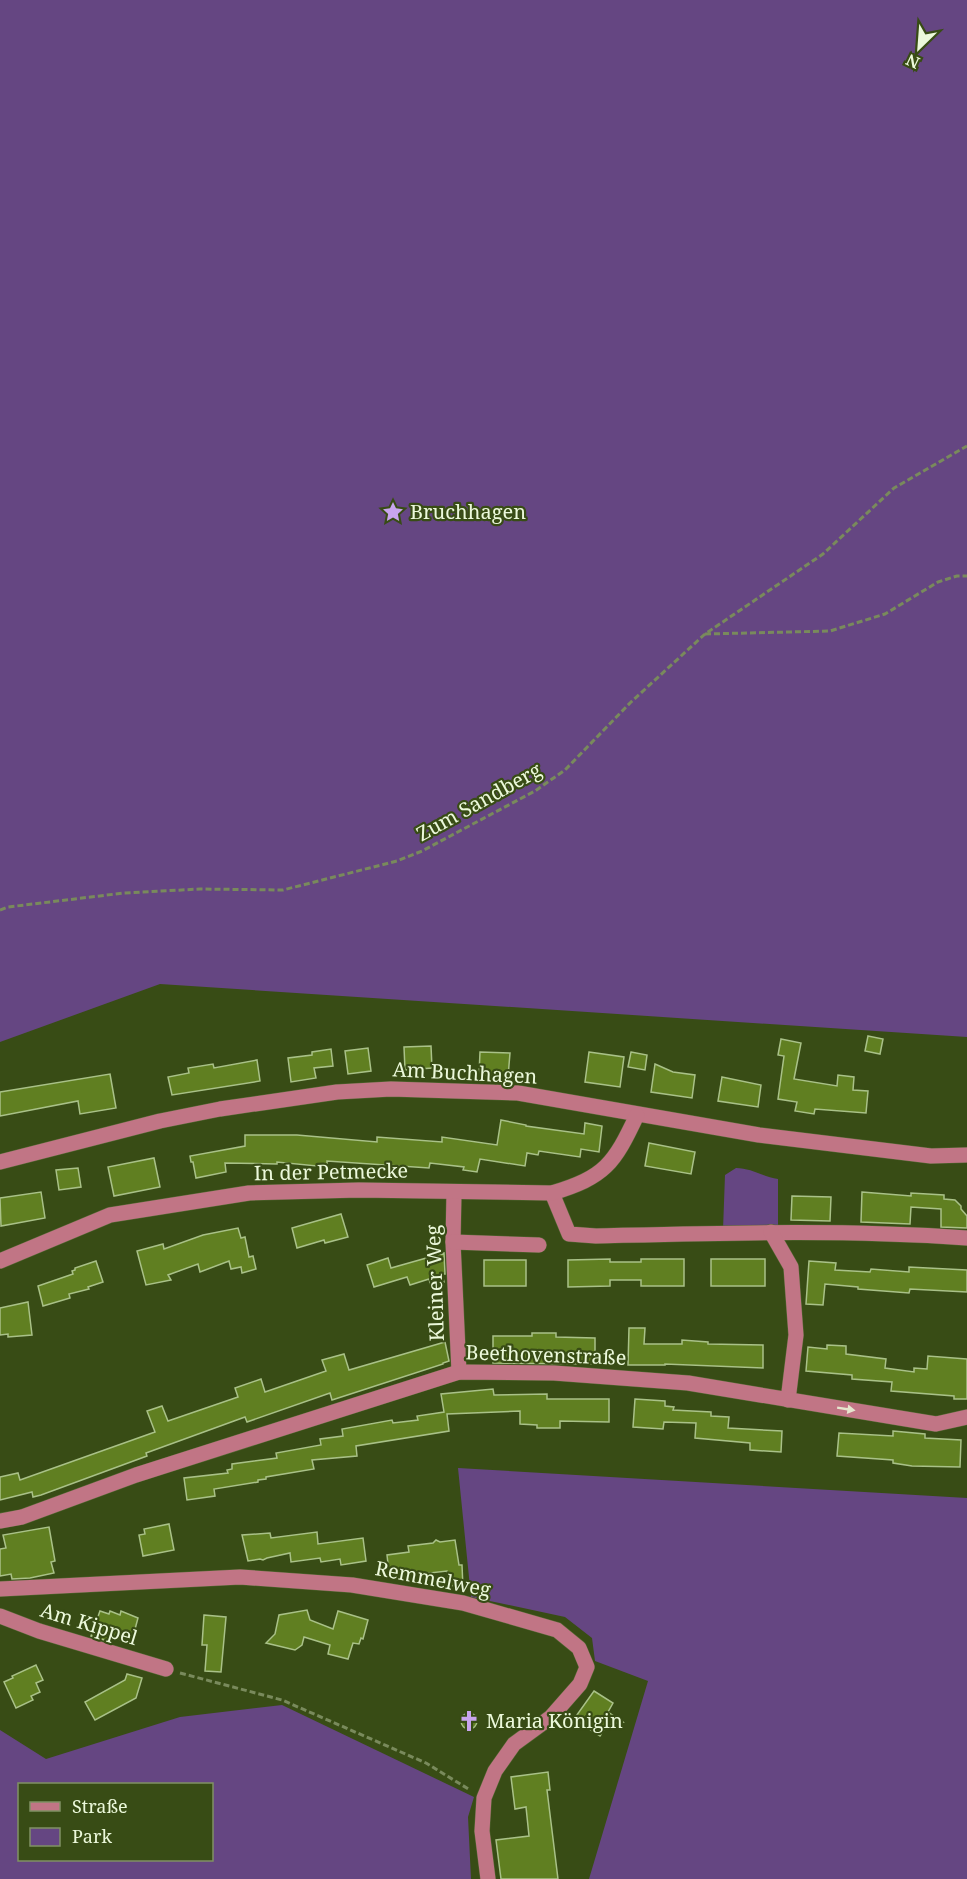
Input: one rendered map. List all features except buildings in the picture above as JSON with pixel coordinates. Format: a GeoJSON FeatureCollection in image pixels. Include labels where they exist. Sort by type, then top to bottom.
{"type":"FeatureCollection","features":[{"type":"Feature","properties":{"kind":"street","name":"Am Buchhagen"},"geometry":{"type":"LineString","coordinates":[[0,1162],[160,1121],[337,1092],[391,1089],[518,1093],[759,1135],[932,1156],[967,1155]]}},
{"type":"Feature","properties":{"kind":"street","name":"In der Petmecke"},"geometry":{"type":"LineString","coordinates":[[0,1261],[110,1215],[249,1193],[359,1190],[552,1193],[582,1185],[602,1172],[627,1136],[637,1115]]}},
{"type":"Feature","properties":{"kind":"street","name":"Kleiner Weg"},"geometry":{"type":"LineString","coordinates":[[454,1193],[453,1242],[459,1372]]}},
{"type":"Feature","properties":{"kind":"street"},"geometry":{"type":"LineString","coordinates":[[552,1193],[568,1234],[596,1236],[771,1232],[967,1238]]}},
{"type":"Feature","properties":{"kind":"street"},"geometry":{"type":"LineString","coordinates":[[771,1232],[791,1267],[796,1335],[788,1400]]}},
{"type":"Feature","properties":{"kind":"street"},"geometry":{"type":"LineString","coordinates":[[453,1242],[538,1245]]}},
{"type":"Feature","properties":{"kind":"street","name":"Beethovenstraße"},"geometry":{"type":"LineString","coordinates":[[0,1521],[22,1517],[136,1475],[459,1372],[554,1373],[688,1383],[936,1424],[967,1417]]}},
{"type":"Feature","properties":{"kind":"street","name":"Remmelweg"},"geometry":{"type":"LineString","coordinates":[[0,1589],[240,1577],[340,1584],[463,1603],[557,1630],[579,1648],[587,1666],[580,1684],[551,1717],[514,1744],[495,1771],[484,1798],[483,1831],[488,1879]]}},
{"type":"Feature","properties":{"kind":"street","name":"Am Kippel"},"geometry":{"type":"LineString","coordinates":[[0,1616],[39,1631],[166,1669]]}},
{"type":"Feature","properties":{"kind":"path","name":"Zum Sandberg"},"geometry":{"type":"LineString","coordinates":[[0,910],[67,898],[124,893],[200,889],[283,890],[397,861],[422,851],[535,791],[565,770],[630,703],[705,634],[823,554],[894,489],[967,446]]}},
{"type":"Feature","properties":{"kind":"path"},"geometry":{"type":"LineString","coordinates":[[705,634],[830,632],[885,614],[938,582],[957,576],[967,576]]}},
{"type":"Feature","properties":{"kind":"path"},"geometry":{"type":"LineString","coordinates":[[166,1669],[282,1700],[426,1762],[484,1798]]}},
{"type":"Feature","properties":{"kind":"green space"},"geometry":{"type":"Polygon","coordinates":[[[0,0],[967,0],[967,1037],[160,984],[0,1042],[0,0]]]}},
{"type":"Feature","properties":{"kind":"green space"},"geometry":{"type":"Polygon","coordinates":[[[736,1168],[747,1169],[778,1179],[778,1230],[723,1230],[725,1175],[736,1168]]]}},
{"type":"Feature","properties":{"kind":"green space"},"geometry":{"type":"Polygon","coordinates":[[[458,1468],[967,1498],[967,1879],[589,1879],[648,1681],[595,1661],[592,1638],[565,1617],[471,1597],[458,1468]]]}},
{"type":"Feature","properties":{"kind":"green space"},"geometry":{"type":"Polygon","coordinates":[[[282,1705],[474,1797],[468,1817],[471,1879],[0,1879],[0,1730],[46,1759],[180,1717],[282,1705]]]}},
{"type":"Feature","properties":{"kind":"place","name":"Bruchhagen"},"geometry":{"type":"Point","coordinates":[393,512]}},
{"type":"Feature","properties":{"kind":"place","name":"Maria Königin"},"geometry":{"type":"Point","coordinates":[469,1721]}}]}
